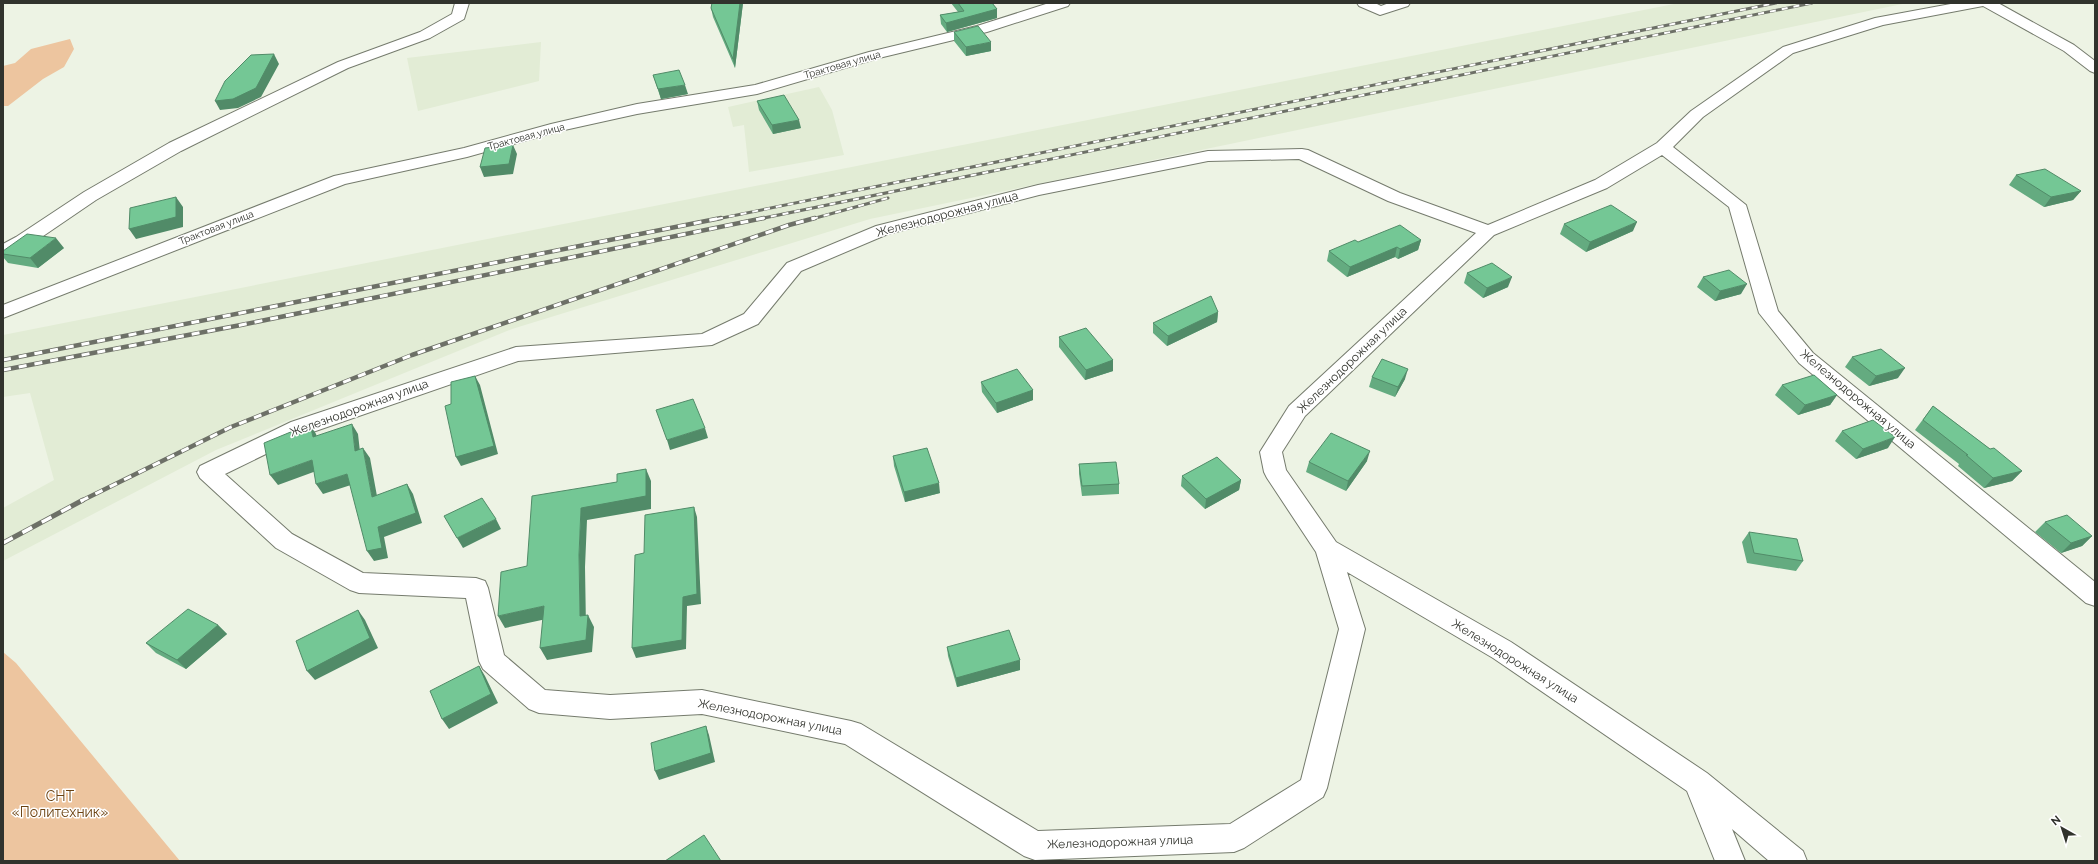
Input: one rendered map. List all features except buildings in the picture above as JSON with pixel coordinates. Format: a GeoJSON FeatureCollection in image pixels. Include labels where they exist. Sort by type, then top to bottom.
{"type":"FeatureCollection","features":[{"type":"Feature","properties":{"kind":"street"},"geometry":{"type":"LineString","coordinates":[[3,251],[23,241],[90,196],[175,147],[343,65],[426,34],[459,16],[462,3]]}},
{"type":"Feature","properties":{"kind":"street","name":"Трактовая улица"},"geometry":{"type":"LineString","coordinates":[[3,312],[340,180],[467,152],[564,125],[637,110],[757,89],[874,55],[982,29],[1063,3]]}},
{"type":"Feature","properties":{"kind":"street"},"geometry":{"type":"LineString","coordinates":[[1364,3],[1380,11],[1402,3]]}},
{"type":"Feature","properties":{"kind":"street","name":"Железнодорожная улица"},"geometry":{"type":"LineString","coordinates":[[1488,231],[1394,197],[1302,154],[1208,156],[1038,190],[882,230],[794,267],[751,319],[705,340],[516,354],[299,428],[208,472],[284,542],[360,583],[476,588],[492,661],[539,701],[610,707],[702,702],[851,733],[1035,846],[1234,838],[1313,788],[1352,629],[1327,548],[1275,472],[1271,452],[1297,410],[1488,231],[1601,184],[1663,147],[1696,114],[1788,50],[1880,20],[1979,3]]}},
{"type":"Feature","properties":{"kind":"street"},"geometry":{"type":"LineString","coordinates":[[1988,3],[2069,48],[2095,68]]}},
{"type":"Feature","properties":{"kind":"street","name":"Железнодорожная улица"},"geometry":{"type":"LineString","coordinates":[[1663,147],[1738,205],[1769,313],[1806,358],[2095,596]]}},
{"type":"Feature","properties":{"kind":"street","name":"Железнодорожная улица"},"geometry":{"type":"LineString","coordinates":[[1327,548],[1502,650],[1698,782],[1792,861]]}},
{"type":"Feature","properties":{"kind":"street"},"geometry":{"type":"LineString","coordinates":[[1698,782],[1730,861]]}},
{"type":"Feature","properties":{"kind":"shaded area"},"geometry":{"type":"Polygon","coordinates":[[[1679,3],[1907,3],[870,219],[512,329],[216,450],[3,561],[3,508],[54,480],[30,393],[3,397],[3,335],[1679,3]]]}},
{"type":"Feature","properties":{"kind":"shaded area"},"geometry":{"type":"Polygon","coordinates":[[[541,42],[539,81],[418,111],[407,58],[541,42]]]}},
{"type":"Feature","properties":{"kind":"shaded area"},"geometry":{"type":"Polygon","coordinates":[[[819,87],[832,110],[844,155],[749,172],[744,125],[733,127],[728,107],[819,87]]]}},
{"type":"Feature","properties":{"kind":"green space"},"geometry":{"type":"Polygon","coordinates":[[[70,39],[74,49],[64,67],[43,79],[8,106],[3,106],[3,66],[15,63],[31,49],[70,39]]]}},
{"type":"Feature","properties":{"kind":"green space","name":"СНТ «Политехник»"},"geometry":{"type":"Polygon","coordinates":[[[3,652],[16,663],[180,861],[3,861],[3,652]]]}},
{"type":"Feature","properties":{"kind":"railway"},"geometry":{"type":"LineString","coordinates":[[717,219],[1776,3]]}},
{"type":"Feature","properties":{"kind":"railway"},"geometry":{"type":"LineString","coordinates":[[759,219],[1812,3]]}},
{"type":"Feature","properties":{"kind":"railway"},"geometry":{"type":"LineString","coordinates":[[812,219],[888,198]]}},
{"type":"Feature","properties":{"kind":"railway"},"geometry":{"type":"LineString","coordinates":[[3,360],[721,218]]}},
{"type":"Feature","properties":{"kind":"railway"},"geometry":{"type":"LineString","coordinates":[[3,370],[241,325],[764,218]]}},
{"type":"Feature","properties":{"kind":"railway"},"geometry":{"type":"LineString","coordinates":[[83,500],[231,427],[412,355],[789,225],[815,218]]}},
{"type":"Feature","properties":{"kind":"railway"},"geometry":{"type":"LineString","coordinates":[[3,543],[83,500]]}}]}
